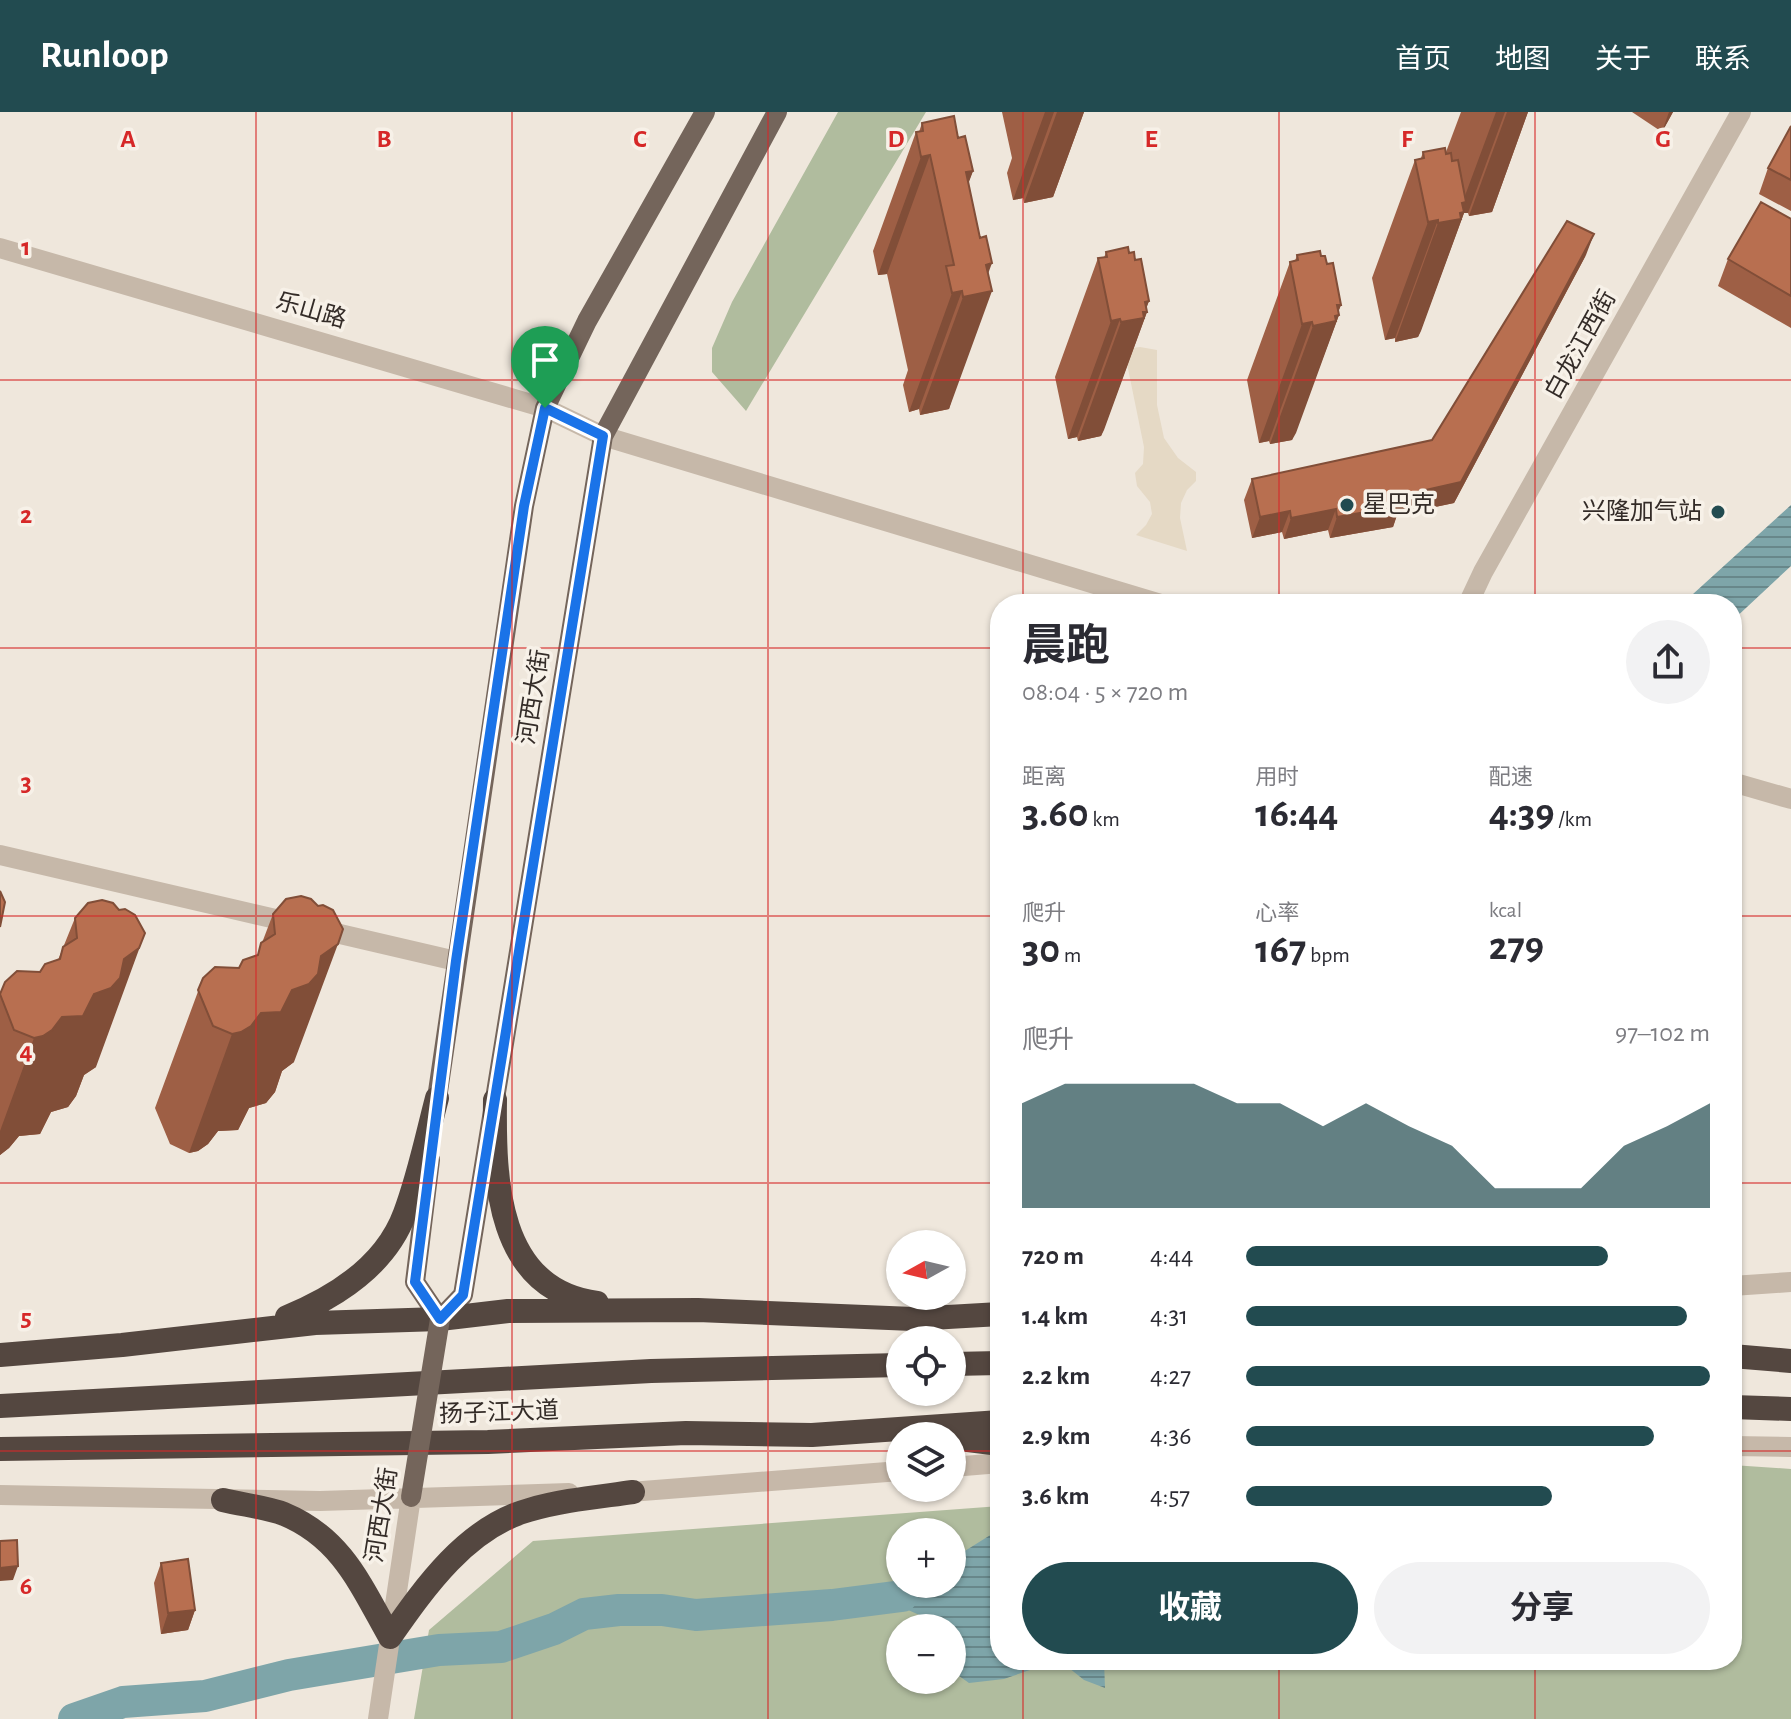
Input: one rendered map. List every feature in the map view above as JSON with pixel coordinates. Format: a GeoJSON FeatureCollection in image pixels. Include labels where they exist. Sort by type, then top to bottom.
{"type":"FeatureCollection","features":[{"type":"Feature","properties":{"kind":"highway"},"geometry":{"type":"LineString","coordinates":[[247,1331],[320,1304],[356,1278],[383,1252],[405,1214],[437,1098]]}},
{"type":"Feature","properties":{"kind":"highway"},"geometry":{"type":"LineString","coordinates":[[495,1100],[494,1153],[501,1204],[513,1243],[529,1267],[544,1281],[581,1301],[643,1310]]}},
{"type":"Feature","properties":{"kind":"highway"},"geometry":{"type":"LineString","coordinates":[[0,1355],[315,1323],[440,1319],[508,1311],[698,1310],[913,1319],[990,1315]]}},
{"type":"Feature","properties":{"kind":"highway"},"geometry":{"type":"LineString","coordinates":[[1742,1357],[1791,1361]]}},
{"type":"Feature","properties":{"kind":"highway"},"geometry":{"type":"LineString","coordinates":[[966,1364],[990,1363]]}},
{"type":"Feature","properties":{"kind":"highway","name":"扬子江大道"},"geometry":{"type":"LineString","coordinates":[[0,1406],[651,1371],[886,1365]]}},
{"type":"Feature","properties":{"kind":"highway"},"geometry":{"type":"LineString","coordinates":[[1742,1407],[1791,1409]]}},
{"type":"Feature","properties":{"kind":"highway","name":"扬子江大道"},"geometry":{"type":"LineString","coordinates":[[966,1424],[990,1423]]}},
{"type":"Feature","properties":{"kind":"highway","name":"扬子江大道"},"geometry":{"type":"LineString","coordinates":[[0,1449],[472,1442],[686,1433],[812,1435],[886,1430]]}},
{"type":"Feature","properties":{"kind":"highway"},"geometry":{"type":"LineString","coordinates":[[966,1440],[990,1443]]}},
{"type":"Feature","properties":{"kind":"highway"},"geometry":{"type":"LineString","coordinates":[[223,1500],[283,1514],[338,1549],[354,1571],[390,1638],[428,1584],[460,1552],[492,1527],[527,1510],[633,1492]]}},
{"type":"Feature","properties":{"kind":"main road","name":"河西大街"},"geometry":{"type":"LineString","coordinates":[[440,1319],[415,1282],[456,961],[524,506],[545,408],[587,321],[705,112]]}},
{"type":"Feature","properties":{"kind":"main road","name":"河西大街"},"geometry":{"type":"LineString","coordinates":[[411,1497],[440,1319],[463,1295],[603,436],[777,112]]}},
{"type":"Feature","properties":{"kind":"street","name":"白龙江西街"},"geometry":{"type":"LineString","coordinates":[[1473,594],[1741,112]]}},
{"type":"Feature","properties":{"kind":"street","name":"乐山路"},"geometry":{"type":"LineString","coordinates":[[0,248],[545,408],[603,436],[1128,594]]}},
{"type":"Feature","properties":{"kind":"street"},"geometry":{"type":"LineString","coordinates":[[1742,785],[1791,799]]}},
{"type":"Feature","properties":{"kind":"street"},"geometry":{"type":"LineString","coordinates":[[0,855],[456,961]]}},
{"type":"Feature","properties":{"kind":"street"},"geometry":{"type":"LineString","coordinates":[[1742,1285],[1791,1282]]}},
{"type":"Feature","properties":{"kind":"street"},"geometry":{"type":"LineString","coordinates":[[1742,1446],[1791,1447]]}},
{"type":"Feature","properties":{"kind":"street"},"geometry":{"type":"LineString","coordinates":[[966,1466],[990,1464]]}},
{"type":"Feature","properties":{"kind":"street"},"geometry":{"type":"LineString","coordinates":[[0,1495],[320,1501],[633,1492],[886,1472]]}},
{"type":"Feature","properties":{"kind":"street","name":"河西大街"},"geometry":{"type":"LineString","coordinates":[[378,1719],[411,1497]]}},
{"type":"Feature","properties":{"kind":"green space"},"geometry":{"type":"Polygon","coordinates":[[[838,112],[926,112],[746,411],[712,372],[712,348],[732,302],[838,112]]]}},
{"type":"Feature","properties":{"kind":"green space"},"geometry":{"type":"Polygon","coordinates":[[[1742,1466],[1791,1469],[1791,1719],[414,1719],[429,1630],[533,1541],[990,1507],[990,1670],[1742,1670],[1742,1466]]]}},
{"type":"Feature","properties":{"kind":"shaded area"},"geometry":{"type":"Polygon","coordinates":[[[1140,347],[1157,350],[1157,405],[1164,438],[1178,458],[1196,472],[1196,481],[1181,503],[1180,518],[1187,551],[1136,535],[1152,514],[1150,502],[1137,486],[1135,473],[1143,464],[1144,447],[1124,349],[1140,347]]]}},
{"type":"Feature","properties":{"kind":"water"},"geometry":{"type":"Polygon","coordinates":[[[1791,505],[1791,566],[1742,612],[1742,594],[1693,594],[1791,505]]]}},
{"type":"Feature","properties":{"kind":"water"},"geometry":{"type":"Polygon","coordinates":[[[990,1535],[990,1670],[1030,1670],[1004,1679],[969,1683],[966,1681],[966,1614],[917,1614],[899,1606],[857,1610],[860,1592],[886,1587],[886,1598],[966,1598],[966,1550],[990,1535]]]}},
{"type":"Feature","properties":{"kind":"water"},"geometry":{"type":"Polygon","coordinates":[[[1072,1670],[1104,1670],[1105,1688],[1084,1680],[1072,1670]]]}},
{"type":"Feature","properties":{"kind":"building"},"geometry":{"type":"Polygon","coordinates":[[[954,116],[958,138],[965,136],[973,171],[966,172],[980,238],[986,236],[992,263],[986,265],[992,291],[963,297],[962,291],[952,293],[946,266],[954,265],[930,155],[921,157],[916,132],[923,131],[922,123],[954,116]]]}},
{"type":"Feature","properties":{"kind":"building"},"geometry":{"type":"Polygon","coordinates":[[[1791,126],[1791,180],[1768,168],[1791,126]]]}},
{"type":"Feature","properties":{"kind":"building"},"geometry":{"type":"Polygon","coordinates":[[[1445,148],[1446,154],[1451,153],[1452,161],[1458,160],[1466,202],[1462,203],[1464,212],[1460,213],[1461,219],[1428,222],[1415,160],[1424,158],[1423,152],[1445,148]]]}},
{"type":"Feature","properties":{"kind":"building"},"geometry":{"type":"Polygon","coordinates":[[[1761,202],[1791,219],[1791,296],[1728,259],[1761,202]]]}},
{"type":"Feature","properties":{"kind":"building"},"geometry":{"type":"Polygon","coordinates":[[[1567,221],[1594,234],[1461,482],[1399,496],[1400,506],[1337,517],[1336,509],[1291,518],[1290,511],[1260,517],[1252,479],[1432,440],[1567,221]]]}},
{"type":"Feature","properties":{"kind":"building"},"geometry":{"type":"Polygon","coordinates":[[[1128,247],[1129,253],[1134,252],[1135,260],[1141,259],[1149,301],[1145,302],[1147,312],[1143,312],[1144,318],[1111,321],[1098,258],[1107,257],[1106,252],[1128,247]]]}},
{"type":"Feature","properties":{"kind":"building"},"geometry":{"type":"Polygon","coordinates":[[[1320,251],[1327,264],[1333,263],[1341,305],[1337,305],[1339,315],[1335,316],[1336,321],[1313,326],[1312,322],[1302,324],[1290,262],[1298,260],[1297,255],[1320,251]]]}},
{"type":"Feature","properties":{"kind":"building"},"geometry":{"type":"Polygon","coordinates":[[[0,891],[5,902],[0,927],[0,891]]]}},
{"type":"Feature","properties":{"kind":"building"},"geometry":{"type":"Polygon","coordinates":[[[301,896],[333,910],[343,929],[338,944],[321,956],[318,974],[309,984],[292,990],[281,1012],[261,1013],[251,1026],[241,1032],[232,1034],[213,1026],[198,990],[203,978],[215,967],[239,968],[243,960],[258,955],[261,943],[275,934],[273,914],[286,899],[301,896]]]}},
{"type":"Feature","properties":{"kind":"building"},"geometry":{"type":"Polygon","coordinates":[[[102,900],[135,915],[145,933],[139,948],[124,959],[120,978],[111,988],[94,994],[83,1016],[62,1017],[43,1036],[34,1038],[14,1030],[0,994],[5,982],[17,971],[40,972],[45,964],[60,959],[63,947],[77,938],[75,918],[88,903],[102,900]]]}},
{"type":"Feature","properties":{"kind":"building"},"geometry":{"type":"Polygon","coordinates":[[[17,1540],[18,1566],[0,1568],[0,1541],[17,1540]]]}},
{"type":"Feature","properties":{"kind":"building"},"geometry":{"type":"Polygon","coordinates":[[[188,1559],[195,1610],[168,1613],[161,1563],[188,1559]]]}},
{"type":"Feature","properties":{"kind":"waterway"},"geometry":{"type":"LineString","coordinates":[[74,1719],[123,1702],[205,1696],[289,1675],[439,1650],[501,1647],[554,1629],[584,1614],[662,1610],[696,1615],[886,1598]]}},
{"type":"Feature","properties":{"kind":"place","name":"星巴克"},"geometry":{"type":"Point","coordinates":[1347,505]}},
{"type":"Feature","properties":{"kind":"place","name":"兴隆加气站"},"geometry":{"type":"Point","coordinates":[1718,512]}},
{"type":"Feature","properties":{"kind":"route"},"geometry":{"type":"LineString","coordinates":[[545,408],[603,436],[463,1295],[440,1319],[415,1282],[456,961],[524,506],[545,408]]}}]}
